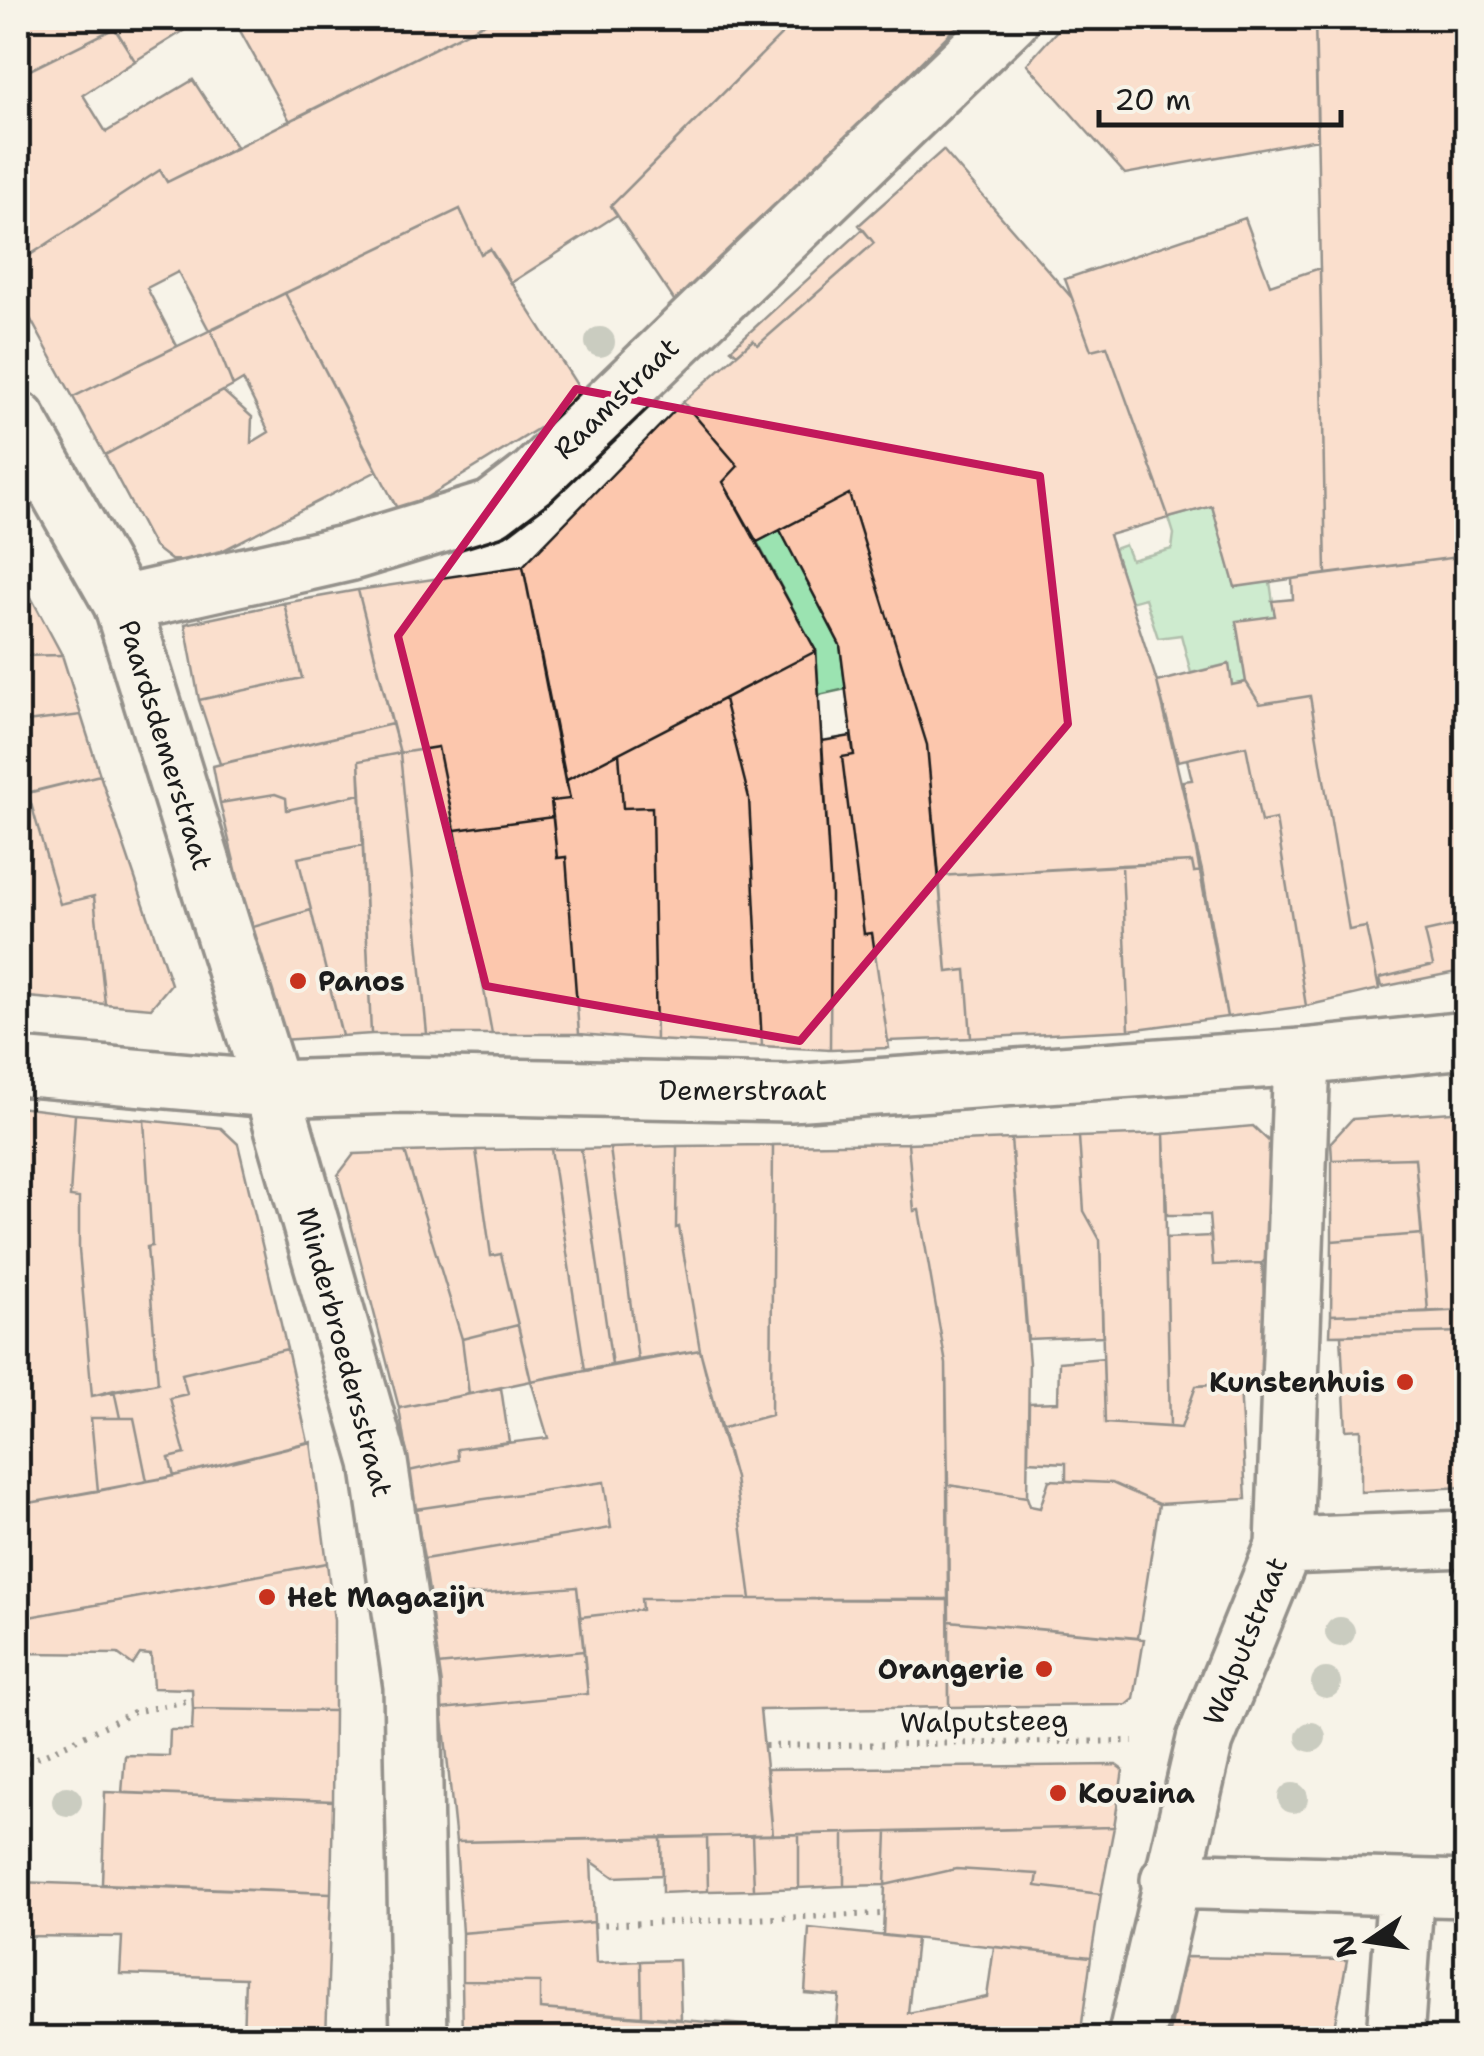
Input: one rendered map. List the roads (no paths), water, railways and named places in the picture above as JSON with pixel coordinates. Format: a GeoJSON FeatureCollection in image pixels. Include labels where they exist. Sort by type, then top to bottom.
{"type":"FeatureCollection","features":[{"type":"Feature","properties":{"kind":"street","name":"Raamstraat"},"geometry":{"type":"LineString","coordinates":[[122,604],[348,554],[492,509],[534,477],[1011,18]]}},
{"type":"Feature","properties":{"kind":"street","name":"Paardsdemerstraat"},"geometry":{"type":"LineString","coordinates":[[18,420],[122,604],[272,1089]]}},
{"type":"Feature","properties":{"kind":"street","name":"Demerstraat"},"geometry":{"type":"LineString","coordinates":[[18,1068],[272,1089],[396,1086],[790,1094],[1466,1040]]}},
{"type":"Feature","properties":{"kind":"street","name":"Walputstraat"},"geometry":{"type":"LineString","coordinates":[[1136,2038],[1169,1880],[1205,1740],[1284,1546],[1302,1056]]}},
{"type":"Feature","properties":{"kind":"street","name":"Minderbroedersstraat"},"geometry":{"type":"LineString","coordinates":[[272,1089],[380,1462],[412,1686],[419,2038]]}},
{"type":"Feature","properties":{"kind":"street"},"geometry":{"type":"LineString","coordinates":[[1284,1546],[1466,1539]]}},
{"type":"Feature","properties":{"kind":"street"},"geometry":{"type":"LineString","coordinates":[[1169,1880],[1466,1888]]}},
{"type":"Feature","properties":{"kind":"street"},"geometry":{"type":"LineString","coordinates":[[1395,2038],[1406,1887]]}},
{"type":"Feature","properties":{"kind":"place","name":"Panos"},"geometry":{"type":"Point","coordinates":[298,981]}},
{"type":"Feature","properties":{"kind":"place","name":"Kunstenhuis"},"geometry":{"type":"Point","coordinates":[1405,1382]}},
{"type":"Feature","properties":{"kind":"place","name":"Het Magazijn"},"geometry":{"type":"Point","coordinates":[267,1597]}},
{"type":"Feature","properties":{"kind":"place","name":"Orangerie"},"geometry":{"type":"Point","coordinates":[1044,1669]}},
{"type":"Feature","properties":{"kind":"place","name":"Kouzina"},"geometry":{"type":"Point","coordinates":[1058,1793]}}]}
